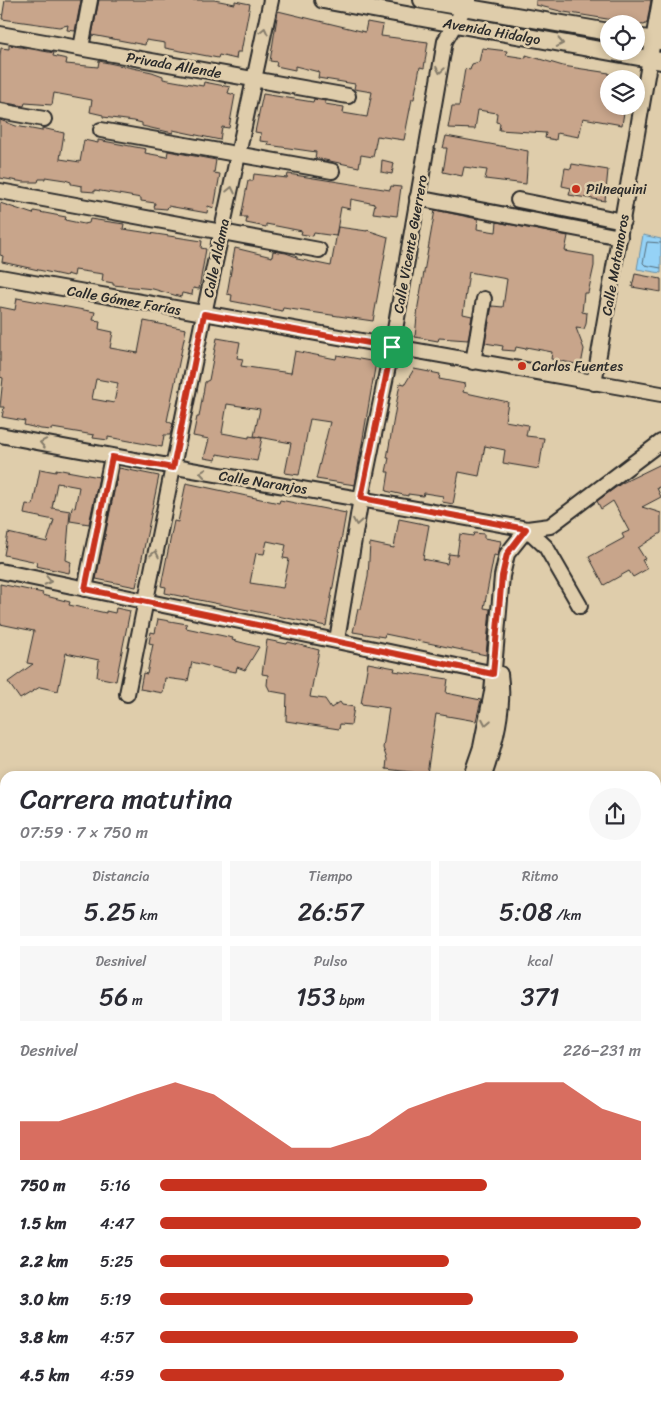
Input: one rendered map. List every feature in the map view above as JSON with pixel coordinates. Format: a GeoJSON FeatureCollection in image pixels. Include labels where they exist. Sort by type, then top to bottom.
{"type":"FeatureCollection","features":[{"type":"Feature","properties":{"kind":"main road","name":"Avenida Hidalgo"},"geometry":{"type":"LineString","coordinates":[[323,0],[656,60]]}},
{"type":"Feature","properties":{"kind":"main road","name":"Avenida Hidalgo"},"geometry":{"type":"LineString","coordinates":[[422,0],[467,4],[600,30]]}},
{"type":"Feature","properties":{"kind":"street"},"geometry":{"type":"LineString","coordinates":[[81,48],[90,0]]}},
{"type":"Feature","properties":{"kind":"street","name":"Calle Aldama"},"geometry":{"type":"LineString","coordinates":[[127,694],[204,314],[271,0]]}},
{"type":"Feature","properties":{"kind":"street","name":"Calle Matamoros"},"geometry":{"type":"LineString","coordinates":[[594,383],[623,221],[656,60],[660,0]]}},
{"type":"Feature","properties":{"kind":"street","name":"Calle Vicente Guerrero"},"geometry":{"type":"LineString","coordinates":[[337,640],[361,498],[392,347],[445,41],[467,4]]}},
{"type":"Feature","properties":{"kind":"street","name":"Privada Allende"},"geometry":{"type":"LineString","coordinates":[[0,34],[348,96]]}},
{"type":"Feature","properties":{"kind":"street"},"geometry":{"type":"LineString","coordinates":[[0,111],[44,119]]}},
{"type":"Feature","properties":{"kind":"street"},"geometry":{"type":"LineString","coordinates":[[101,130],[332,171]]}},
{"type":"Feature","properties":{"kind":"street"},"geometry":{"type":"LineString","coordinates":[[0,191],[319,250]]}},
{"type":"Feature","properties":{"kind":"street"},"geometry":{"type":"LineString","coordinates":[[417,198],[620,237]]}},
{"type":"Feature","properties":{"kind":"street"},"geometry":{"type":"LineString","coordinates":[[518,200],[623,221]]}},
{"type":"Feature","properties":{"kind":"street","name":"Calle Gómez Farías"},"geometry":{"type":"LineString","coordinates":[[0,277],[661,394]]}},
{"type":"Feature","properties":{"kind":"street"},"geometry":{"type":"LineString","coordinates":[[473,362],[484,299]]}},
{"type":"Feature","properties":{"kind":"street","name":"Calle Naranjos"},"geometry":{"type":"LineString","coordinates":[[0,435],[173,468],[361,498],[526,529]]}},
{"type":"Feature","properties":{"kind":"street"},"geometry":{"type":"LineString","coordinates":[[486,771],[493,749],[500,703],[496,658],[502,576],[507,554],[526,529],[550,526],[661,442]]}},
{"type":"Feature","properties":{"kind":"street"},"geometry":{"type":"LineString","coordinates":[[85,589],[112,457]]}},
{"type":"Feature","properties":{"kind":"street"},"geometry":{"type":"LineString","coordinates":[[526,529],[546,547],[580,606]]}},
{"type":"Feature","properties":{"kind":"street"},"geometry":{"type":"LineString","coordinates":[[0,571],[497,674]]}},
{"type":"Feature","properties":{"kind":"street"},"geometry":{"type":"LineString","coordinates":[[473,771],[481,747],[497,674]]}},
{"type":"Feature","properties":{"kind":"water"},"geometry":{"type":"Polygon","coordinates":[[[643,235],[661,239],[661,273],[637,269],[643,235]]]}},
{"type":"Feature","properties":{"kind":"building"},"geometry":{"type":"Polygon","coordinates":[[[5,0],[81,0],[75,31],[67,30],[68,25],[59,27],[2,19],[5,0]]]}},
{"type":"Feature","properties":{"kind":"building"},"geometry":{"type":"Polygon","coordinates":[[[99,0],[214,0],[235,4],[235,1],[250,4],[241,52],[237,52],[236,59],[219,55],[218,58],[165,48],[165,43],[146,40],[145,45],[92,35],[99,0]]]}},
{"type":"Feature","properties":{"kind":"building"},"geometry":{"type":"Polygon","coordinates":[[[536,0],[651,0],[647,23],[645,24],[645,15],[600,15],[600,18],[536,5],[536,0]]]}},
{"type":"Feature","properties":{"kind":"building"},"geometry":{"type":"Polygon","coordinates":[[[278,11],[365,32],[367,22],[383,25],[381,36],[428,42],[424,68],[420,67],[404,140],[377,136],[373,157],[361,155],[359,167],[315,158],[316,152],[268,145],[269,142],[260,141],[261,133],[255,132],[263,94],[313,102],[314,99],[325,101],[325,104],[344,107],[343,113],[367,117],[372,92],[354,89],[355,84],[318,78],[319,72],[295,66],[295,70],[276,66],[277,62],[270,61],[278,11]]]}},
{"type":"Feature","properties":{"kind":"building"},"geometry":{"type":"Polygon","coordinates":[[[9,45],[54,53],[53,56],[67,59],[66,64],[98,67],[99,61],[152,72],[163,76],[163,79],[203,86],[204,82],[230,87],[228,93],[235,95],[229,128],[222,127],[220,140],[173,130],[173,133],[142,126],[142,123],[134,121],[103,117],[103,115],[90,112],[92,100],[54,93],[52,105],[25,103],[24,106],[0,102],[1,48],[9,49],[9,45]]]}},
{"type":"Feature","properties":{"kind":"building"},"geometry":{"type":"Polygon","coordinates":[[[482,48],[507,51],[506,55],[526,58],[526,55],[563,66],[600,72],[600,115],[624,115],[622,125],[583,118],[579,137],[557,133],[556,140],[545,138],[546,133],[499,130],[500,123],[496,122],[497,113],[478,110],[475,129],[448,128],[452,106],[459,106],[465,69],[470,70],[472,64],[479,62],[482,48]]]}},
{"type":"Feature","properties":{"kind":"building"},"geometry":{"type":"Polygon","coordinates":[[[0,120],[16,126],[42,131],[42,128],[64,133],[60,159],[80,162],[84,140],[98,143],[98,140],[146,149],[145,153],[167,157],[168,151],[216,160],[214,173],[220,174],[214,208],[208,206],[207,213],[168,206],[167,209],[154,208],[155,203],[141,201],[141,198],[95,190],[95,192],[82,191],[82,186],[71,184],[71,182],[65,180],[45,177],[45,179],[39,179],[38,182],[24,182],[0,178],[0,120]]]}},
{"type":"Feature","properties":{"kind":"building"},"geometry":{"type":"Polygon","coordinates":[[[446,136],[528,151],[526,184],[485,179],[487,170],[464,167],[462,176],[443,172],[447,148],[443,148],[446,136]]]}},
{"type":"Feature","properties":{"kind":"building"},"geometry":{"type":"Polygon","coordinates":[[[382,160],[394,163],[392,174],[381,172],[382,160]]]}},
{"type":"Feature","properties":{"kind":"building"},"geometry":{"type":"Polygon","coordinates":[[[572,164],[608,170],[605,201],[569,195],[571,188],[562,186],[565,168],[571,169],[572,164]]]}},
{"type":"Feature","properties":{"kind":"building"},"geometry":{"type":"Polygon","coordinates":[[[254,174],[287,178],[288,174],[390,190],[391,186],[401,187],[397,216],[373,213],[375,204],[351,199],[350,209],[341,207],[336,236],[314,233],[313,236],[301,234],[302,231],[266,224],[266,227],[246,223],[247,217],[241,217],[248,181],[253,181],[254,174]]]}},
{"type":"Feature","properties":{"kind":"building"},"geometry":{"type":"Polygon","coordinates":[[[0,203],[33,214],[34,211],[66,217],[65,220],[84,224],[89,223],[90,219],[124,224],[123,229],[202,241],[201,248],[206,249],[199,289],[193,288],[192,295],[182,293],[181,297],[153,289],[113,285],[113,283],[102,281],[103,274],[75,270],[74,276],[67,274],[66,276],[2,262],[3,256],[0,255],[0,203]]]}},
{"type":"Feature","properties":{"kind":"building"},"geometry":{"type":"Polygon","coordinates":[[[435,210],[478,219],[477,229],[496,232],[497,222],[568,236],[565,251],[594,256],[594,266],[588,293],[584,293],[582,312],[587,313],[586,324],[584,329],[576,328],[584,349],[581,365],[551,359],[552,352],[526,347],[526,349],[516,347],[515,351],[502,350],[503,346],[485,343],[492,306],[503,307],[507,279],[469,272],[463,314],[472,316],[468,340],[439,338],[438,341],[415,337],[418,306],[435,210]]]}},
{"type":"Feature","properties":{"kind":"building"},"geometry":{"type":"Polygon","coordinates":[[[338,227],[367,230],[388,237],[373,321],[283,308],[282,311],[231,301],[232,295],[227,294],[235,248],[272,257],[273,251],[286,253],[297,257],[297,259],[331,266],[338,227]]]}},
{"type":"Feature","properties":{"kind":"building"},"geometry":{"type":"Polygon","coordinates":[[[635,274],[661,279],[661,292],[632,287],[635,274]]]}},
{"type":"Feature","properties":{"kind":"building"},"geometry":{"type":"Polygon","coordinates":[[[17,298],[95,312],[93,320],[100,321],[99,329],[113,332],[110,348],[138,353],[144,321],[186,329],[167,421],[173,424],[170,435],[164,435],[162,447],[108,437],[108,440],[93,438],[94,435],[52,428],[52,430],[41,429],[24,425],[25,421],[2,417],[4,407],[0,407],[3,378],[0,377],[0,307],[15,310],[17,298]],[[96,379],[92,399],[114,403],[118,383],[96,379]]]}},
{"type":"Feature","properties":{"kind":"building"},"geometry":{"type":"Polygon","coordinates":[[[217,338],[240,342],[237,358],[243,359],[241,366],[291,373],[295,351],[336,359],[337,355],[376,362],[355,485],[316,479],[330,422],[310,419],[299,475],[285,473],[291,443],[254,436],[260,409],[227,404],[222,433],[249,438],[249,436],[262,438],[257,461],[217,454],[216,460],[204,458],[209,439],[193,436],[197,417],[199,417],[205,382],[209,380],[217,338]]]}},
{"type":"Feature","properties":{"kind":"building"},"geometry":{"type":"Polygon","coordinates":[[[414,369],[440,374],[439,379],[465,384],[463,392],[508,402],[505,421],[528,425],[526,436],[544,438],[539,469],[503,463],[505,450],[485,446],[479,476],[459,472],[453,504],[442,502],[443,496],[424,493],[423,496],[408,494],[408,496],[386,491],[389,472],[386,472],[389,458],[387,458],[400,383],[405,384],[414,369]]]}},
{"type":"Feature","properties":{"kind":"building"},"geometry":{"type":"Polygon","coordinates":[[[661,464],[661,486],[657,488],[661,497],[642,507],[661,513],[661,533],[638,548],[645,559],[642,560],[647,569],[633,577],[629,571],[604,585],[589,557],[624,538],[622,534],[629,531],[613,501],[601,509],[597,501],[622,483],[661,464]]]}},
{"type":"Feature","properties":{"kind":"building"},"geometry":{"type":"Polygon","coordinates":[[[119,468],[159,476],[136,587],[96,579],[119,468]]]}},
{"type":"Feature","properties":{"kind":"building"},"geometry":{"type":"Polygon","coordinates":[[[40,469],[56,472],[56,469],[99,477],[89,524],[70,521],[72,507],[75,508],[79,487],[57,483],[52,508],[70,511],[66,560],[71,562],[69,573],[36,566],[37,562],[4,555],[8,533],[47,542],[54,520],[24,514],[26,504],[33,505],[40,469]]]}},
{"type":"Feature","properties":{"kind":"building"},"geometry":{"type":"Polygon","coordinates":[[[186,483],[279,503],[280,500],[346,513],[326,626],[165,593],[166,587],[161,586],[174,521],[178,522],[186,483]],[[267,541],[264,554],[256,553],[250,583],[283,588],[289,559],[283,558],[286,545],[267,541]]]}},
{"type":"Feature","properties":{"kind":"building"},"geometry":{"type":"Polygon","coordinates":[[[399,519],[429,525],[423,559],[447,564],[449,554],[457,555],[460,534],[473,536],[474,533],[484,534],[484,538],[501,541],[498,556],[494,555],[484,608],[490,609],[486,655],[385,634],[384,637],[353,632],[358,609],[361,609],[368,577],[370,543],[394,548],[399,519]]]}},
{"type":"Feature","properties":{"kind":"building"},"geometry":{"type":"Polygon","coordinates":[[[0,584],[43,593],[42,595],[70,602],[69,605],[106,613],[106,611],[115,613],[116,608],[130,611],[116,681],[97,677],[99,660],[66,653],[58,691],[40,687],[20,699],[8,682],[33,664],[27,663],[34,631],[0,624],[0,584]]]}},
{"type":"Feature","properties":{"kind":"building"},"geometry":{"type":"Polygon","coordinates":[[[158,619],[187,624],[186,628],[233,638],[232,640],[259,647],[245,670],[237,667],[236,672],[192,662],[188,681],[165,678],[163,693],[140,689],[143,673],[147,674],[153,644],[149,643],[151,632],[155,633],[158,619]]]}},
{"type":"Feature","properties":{"kind":"building"},"geometry":{"type":"Polygon","coordinates":[[[267,640],[287,644],[288,642],[319,650],[310,697],[325,699],[331,708],[340,702],[342,705],[354,707],[351,725],[340,724],[339,729],[286,721],[287,694],[270,691],[267,685],[268,675],[262,674],[267,640]]]}},
{"type":"Feature","properties":{"kind":"building"},"geometry":{"type":"Polygon","coordinates":[[[368,663],[395,668],[394,671],[448,679],[446,693],[481,700],[476,721],[436,714],[427,771],[386,769],[387,759],[383,748],[389,708],[361,704],[368,663]]]}},
{"type":"Feature","properties":{"kind":"place","name":"Pilnequini"},"geometry":{"type":"Point","coordinates":[576,189]}},
{"type":"Feature","properties":{"kind":"place","name":"Carlos Fuentes"},"geometry":{"type":"Point","coordinates":[522,366]}},
{"type":"Feature","properties":{"kind":"route"},"geometry":{"type":"LineString","coordinates":[[204,314],[392,347],[361,498],[526,529],[507,554],[502,576],[496,658],[493,674],[85,589],[112,457],[173,468],[204,314]]}}]}
